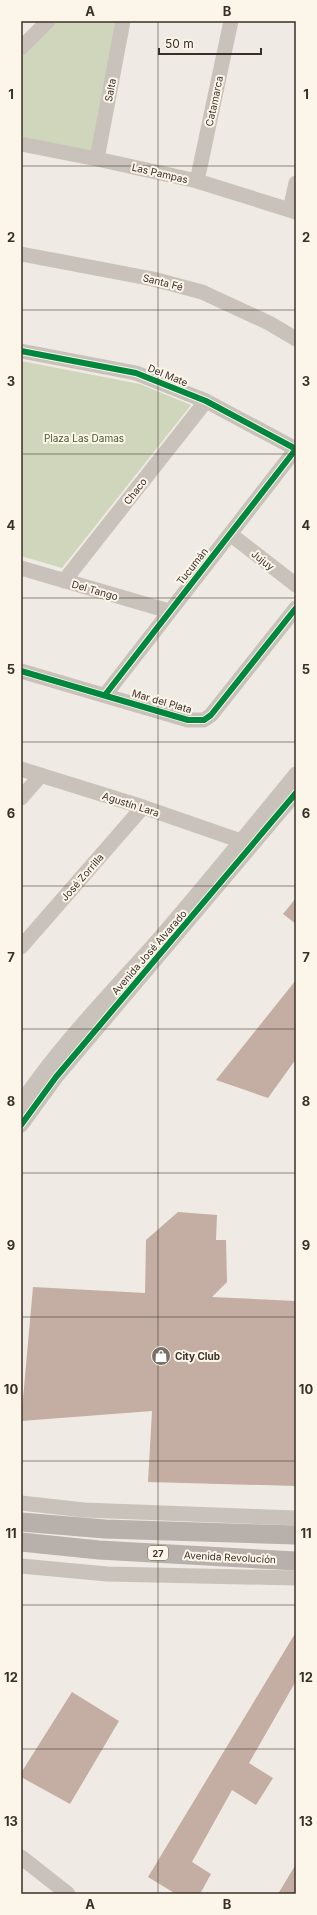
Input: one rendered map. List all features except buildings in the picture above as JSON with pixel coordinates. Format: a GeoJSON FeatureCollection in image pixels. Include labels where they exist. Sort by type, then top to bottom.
{"type":"FeatureCollection","features":[{"type":"Feature","properties":{"kind":"main road","name":"27"},"geometry":{"type":"LineString","coordinates":[[21,1522],[105,1529],[296,1535]]}},
{"type":"Feature","properties":{"kind":"main road","name":"Avenida Revolución"},"geometry":{"type":"LineString","coordinates":[[21,1542],[99,1550],[296,1561]]}},
{"type":"Feature","properties":{"kind":"street"},"geometry":{"type":"LineString","coordinates":[[21,48],[48,21]]}},
{"type":"Feature","properties":{"kind":"street","name":"Salta"},"geometry":{"type":"LineString","coordinates":[[97,159],[123,21]]}},
{"type":"Feature","properties":{"kind":"street","name":"Catamarca"},"geometry":{"type":"LineString","coordinates":[[197,181],[231,21]]}},
{"type":"Feature","properties":{"kind":"street","name":"Las Pampas"},"geometry":{"type":"LineString","coordinates":[[21,144],[197,181],[293,211]]}},
{"type":"Feature","properties":{"kind":"street"},"geometry":{"type":"LineString","coordinates":[[293,211],[296,183]]}},
{"type":"Feature","properties":{"kind":"street","name":"Santa Fé"},"geometry":{"type":"LineString","coordinates":[[21,254],[153,279],[202,292],[269,323],[296,339]]}},
{"type":"Feature","properties":{"kind":"street","name":"Del Mate"},"geometry":{"type":"LineString","coordinates":[[21,351],[136,373],[206,401],[296,449]]}},
{"type":"Feature","properties":{"kind":"street","name":"Chaco"},"geometry":{"type":"LineString","coordinates":[[64,581],[206,401]]}},
{"type":"Feature","properties":{"kind":"street","name":"Tucumán"},"geometry":{"type":"LineString","coordinates":[[105,695],[296,449]]}},
{"type":"Feature","properties":{"kind":"street","name":"Jujuy"},"geometry":{"type":"LineString","coordinates":[[230,534],[296,585]]}},
{"type":"Feature","properties":{"kind":"street","name":"Del Tango"},"geometry":{"type":"LineString","coordinates":[[21,568],[169,611]]}},
{"type":"Feature","properties":{"kind":"street","name":"Mar del Plata"},"geometry":{"type":"LineString","coordinates":[[21,671],[188,720],[204,720],[211,715],[296,608]]}},
{"type":"Feature","properties":{"kind":"street","name":"Agustín Lara"},"geometry":{"type":"LineString","coordinates":[[21,768],[143,807],[246,844]]}},
{"type":"Feature","properties":{"kind":"street","name":"Avenida José Alvarado"},"geometry":{"type":"LineString","coordinates":[[21,1125],[56,1077],[246,844],[296,774]]}},
{"type":"Feature","properties":{"kind":"street"},"geometry":{"type":"LineString","coordinates":[[21,798],[41,775]]}},
{"type":"Feature","properties":{"kind":"street","name":"Avenida José Alvarado"},"geometry":{"type":"LineString","coordinates":[[21,1103],[26,1084],[74,1035],[187,907],[296,793]]}},
{"type":"Feature","properties":{"kind":"street","name":"José Zorrilla"},"geometry":{"type":"LineString","coordinates":[[21,947],[143,807]]}},
{"type":"Feature","properties":{"kind":"street"},"geometry":{"type":"LineString","coordinates":[[21,1503],[84,1510],[296,1518]]}},
{"type":"Feature","properties":{"kind":"street"},"geometry":{"type":"LineString","coordinates":[[21,1566],[107,1574],[296,1578]]}},
{"type":"Feature","properties":{"kind":"street"},"geometry":{"type":"LineString","coordinates":[[21,1857],[68,1894]]}},
{"type":"Feature","properties":{"kind":"green space"},"geometry":{"type":"Polygon","coordinates":[[[48,21],[124,21],[97,159],[21,144],[21,48],[48,21]]]}},
{"type":"Feature","properties":{"kind":"green space","name":"Plaza Las Damas"},"geometry":{"type":"Polygon","coordinates":[[[21,361],[140,384],[191,405],[62,568],[21,556],[21,361]]]}},
{"type":"Feature","properties":{"kind":"cycle path"},"geometry":{"type":"LineString","coordinates":[[21,351],[136,373],[206,401],[296,449]]}},
{"type":"Feature","properties":{"kind":"cycle path"},"geometry":{"type":"LineString","coordinates":[[105,695],[296,449]]}},
{"type":"Feature","properties":{"kind":"cycle path"},"geometry":{"type":"LineString","coordinates":[[21,671],[188,720],[204,720],[211,715],[296,608]]}},
{"type":"Feature","properties":{"kind":"cycle path"},"geometry":{"type":"LineString","coordinates":[[21,1125],[56,1077],[296,793]]}},
{"type":"Feature","properties":{"kind":"place","name":"City Club"},"geometry":{"type":"Point","coordinates":[161,1356]}}]}
